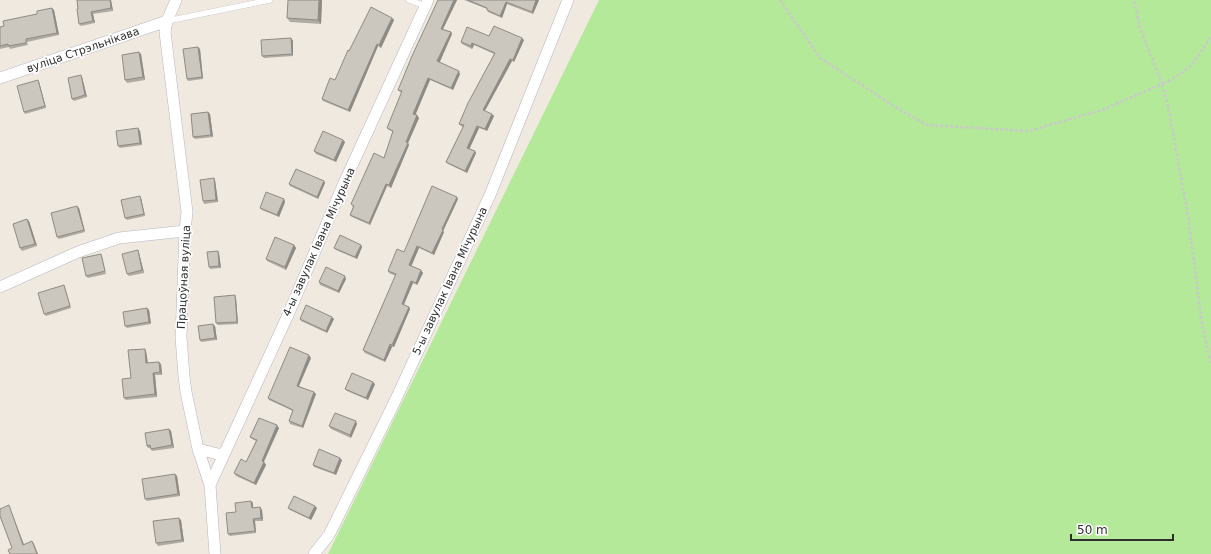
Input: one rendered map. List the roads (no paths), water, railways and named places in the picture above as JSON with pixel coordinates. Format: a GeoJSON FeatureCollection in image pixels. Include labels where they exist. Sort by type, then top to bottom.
{"type":"FeatureCollection","features":[{"type":"Feature","properties":{"kind":"street","name":"Працоўная вуліца"},"geometry":{"type":"LineString","coordinates":[[176,0],[167,21],[165,32],[187,212],[181,337],[186,392],[198,449],[210,485],[215,554]]}},
{"type":"Feature","properties":{"kind":"street","name":"5-ы завулак Івана Мічурына"},"geometry":{"type":"LineString","coordinates":[[314,554],[329,535],[395,401],[487,202],[568,0]]}},
{"type":"Feature","properties":{"kind":"street","name":"4-ы завулак Івана Мічурына"},"geometry":{"type":"LineString","coordinates":[[210,485],[426,3]]}},
{"type":"Feature","properties":{"kind":"street","name":"вуліца Стрэльнікава"},"geometry":{"type":"LineString","coordinates":[[0,78],[167,21]]}},
{"type":"Feature","properties":{"kind":"street"},"geometry":{"type":"LineString","coordinates":[[0,287],[78,252],[119,238],[185,231]]}},
{"type":"Feature","properties":{"kind":"street"},"geometry":{"type":"LineString","coordinates":[[198,449],[224,454]]}},
{"type":"Feature","properties":{"kind":"lane"},"geometry":{"type":"LineString","coordinates":[[167,21],[270,0]]}},
{"type":"Feature","properties":{"kind":"lane"},"geometry":{"type":"LineString","coordinates":[[409,0],[426,3]]}}]}
